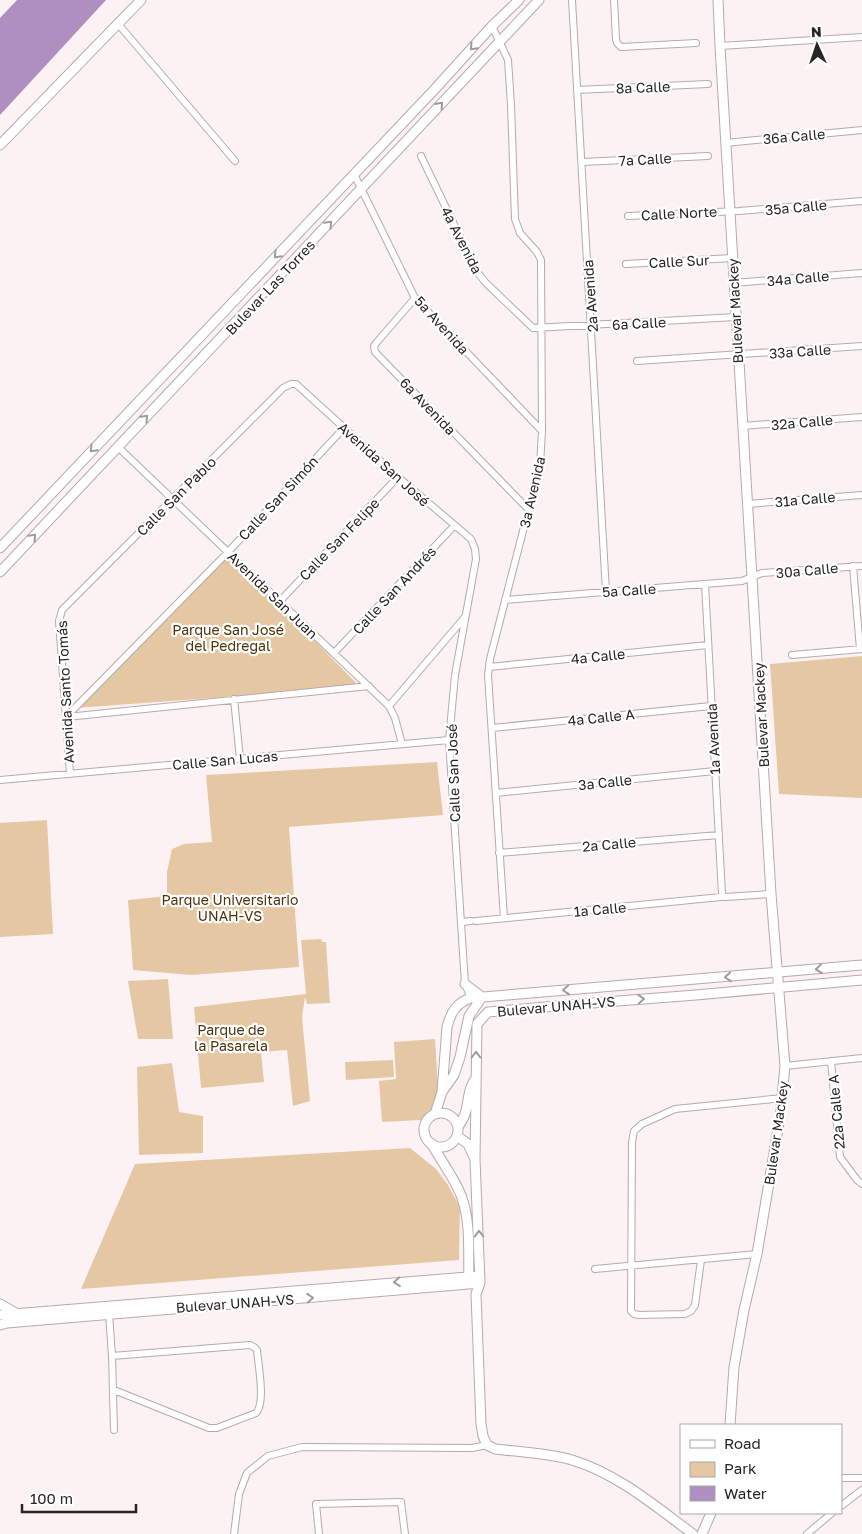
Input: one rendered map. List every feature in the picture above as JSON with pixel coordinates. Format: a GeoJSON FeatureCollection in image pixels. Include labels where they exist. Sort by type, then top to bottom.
{"type":"FeatureCollection","features":[{"type":"Feature","properties":{"kind":"main road"},"geometry":{"type":"LineString","coordinates":[[0,145],[119,25],[141,0]]}},
{"type":"Feature","properties":{"kind":"main road","name":"Bulevar Las Torres"},"geometry":{"type":"LineString","coordinates":[[0,548],[492,26],[519,0]]}},
{"type":"Feature","properties":{"kind":"main road","name":"Bulevar Las Torres"},"geometry":{"type":"LineString","coordinates":[[0,572],[539,0]]}},
{"type":"Feature","properties":{"kind":"main road","name":"Bulevar Mackey"},"geometry":{"type":"LineString","coordinates":[[718,0],[771,894],[785,1066],[783,1098],[757,1254],[744,1310],[734,1367],[730,1424]]}},
{"type":"Feature","properties":{"kind":"main road","name":"Bulevar UNAH-VS"},"geometry":{"type":"LineString","coordinates":[[434,1114],[442,1092],[454,1075],[469,1016],[482,997],[862,965]]}},
{"type":"Feature","properties":{"kind":"main road","name":"Bulevar UNAH-VS"},"geometry":{"type":"LineString","coordinates":[[0,1315],[243,1299],[480,1280],[476,1159],[477,1024],[488,1012],[862,980]]}},
{"type":"Feature","properties":{"kind":"main road"},"geometry":{"type":"LineString","coordinates":[[465,984],[482,997]]}},
{"type":"Feature","properties":{"kind":"main road"},"geometry":{"type":"LineString","coordinates":[[442,1092],[447,1027],[450,1018],[456,1006],[471,998],[482,997]]}},
{"type":"Feature","properties":{"kind":"main road"},"geometry":{"type":"LineString","coordinates":[[431,1144],[444,1146],[452,1143],[468,1109],[470,1086],[476,1078]]}},
{"type":"Feature","properties":{"kind":"main road"},"geometry":{"type":"LineString","coordinates":[[476,1159],[458,1131],[454,1119],[447,1114],[434,1114],[428,1119],[424,1126],[425,1137],[462,1196],[466,1214],[470,1280],[476,1294]]}},
{"type":"Feature","properties":{"kind":"main road"},"geometry":{"type":"LineString","coordinates":[[480,1280],[476,1294],[481,1424],[487,1445],[495,1449],[556,1457],[589,1466],[626,1485],[693,1534]]}},
{"type":"Feature","properties":{"kind":"main road"},"geometry":{"type":"LineString","coordinates":[[0,1304],[4,1308],[16,1313]]}},
{"type":"Feature","properties":{"kind":"main road","name":"Bulevar UNAH-VS"},"geometry":{"type":"LineString","coordinates":[[0,1325],[7,1322],[109,1313],[173,1304]]}},
{"type":"Feature","properties":{"kind":"main road"},"geometry":{"type":"LineString","coordinates":[[702,1534],[710,1514]]}},
{"type":"Feature","properties":{"kind":"street","name":"2a Avenida"},"geometry":{"type":"LineString","coordinates":[[572,0],[606,592]]}},
{"type":"Feature","properties":{"kind":"street"},"geometry":{"type":"LineString","coordinates":[[614,0],[616,39],[619,46],[625,48],[696,43]]}},
{"type":"Feature","properties":{"kind":"street"},"geometry":{"type":"LineString","coordinates":[[119,25],[235,161]]}},
{"type":"Feature","properties":{"kind":"street","name":"3a Avenida"},"geometry":{"type":"LineString","coordinates":[[492,26],[508,60],[515,219],[520,233],[537,252],[541,260],[542,431],[540,465],[489,667],[504,918]]}},
{"type":"Feature","properties":{"kind":"street"},"geometry":{"type":"LineString","coordinates":[[720,46],[862,37]]}},
{"type":"Feature","properties":{"kind":"street","name":"8a Calle"},"geometry":{"type":"LineString","coordinates":[[577,90],[708,84]]}},
{"type":"Feature","properties":{"kind":"street","name":"36a Calle"},"geometry":{"type":"LineString","coordinates":[[725,143],[862,130]]}},
{"type":"Feature","properties":{"kind":"street","name":"4a Avenida"},"geometry":{"type":"LineString","coordinates":[[421,156],[477,272],[528,325],[532,328],[541,328]]}},
{"type":"Feature","properties":{"kind":"street","name":"7a Calle"},"geometry":{"type":"LineString","coordinates":[[582,162],[708,156]]}},
{"type":"Feature","properties":{"kind":"street","name":"5a Avenida"},"geometry":{"type":"LineString","coordinates":[[354,174],[416,298],[542,431]]}},
{"type":"Feature","properties":{"kind":"street","name":"35a Calle"},"geometry":{"type":"LineString","coordinates":[[730,210],[739,211],[862,201]]}},
{"type":"Feature","properties":{"kind":"street","name":"Calle Norte"},"geometry":{"type":"LineString","coordinates":[[628,216],[730,210]]}},
{"type":"Feature","properties":{"kind":"street","name":"Calle Sur"},"geometry":{"type":"LineString","coordinates":[[626,264],[732,258]]}},
{"type":"Feature","properties":{"kind":"street","name":"34a Calle"},"geometry":{"type":"LineString","coordinates":[[734,283],[862,273]]}},
{"type":"Feature","properties":{"kind":"street","name":"6a Avenida"},"geometry":{"type":"LineString","coordinates":[[416,298],[377,342],[374,346],[375,352],[529,510]]}},
{"type":"Feature","properties":{"kind":"street","name":"6a Calle"},"geometry":{"type":"LineString","coordinates":[[541,328],[736,317]]}},
{"type":"Feature","properties":{"kind":"street","name":"33a Calle"},"geometry":{"type":"LineString","coordinates":[[637,361],[738,356],[862,346]]}},
{"type":"Feature","properties":{"kind":"street","name":"Avenida San José"},"geometry":{"type":"LineString","coordinates":[[291,384],[296,384],[398,477],[471,539],[475,548]]}},
{"type":"Feature","properties":{"kind":"street","name":"Calle San Pablo"},"geometry":{"type":"LineString","coordinates":[[62,610],[283,388],[291,384]]}},
{"type":"Feature","properties":{"kind":"street","name":"32a Calle"},"geometry":{"type":"LineString","coordinates":[[742,426],[862,417]]}},
{"type":"Feature","properties":{"kind":"street","name":"Calle San Simón"},"geometry":{"type":"LineString","coordinates":[[66,717],[228,552],[344,428]]}},
{"type":"Feature","properties":{"kind":"street","name":"Avenida San Juan"},"geometry":{"type":"LineString","coordinates":[[118,447],[389,706],[395,718],[402,744]]}},
{"type":"Feature","properties":{"kind":"street","name":"Calle San Felipe"},"geometry":{"type":"LineString","coordinates":[[280,601],[398,477]]}},
{"type":"Feature","properties":{"kind":"street","name":"31a Calle"},"geometry":{"type":"LineString","coordinates":[[747,504],[862,494]]}},
{"type":"Feature","properties":{"kind":"street","name":"Calle San Andrés"},"geometry":{"type":"LineString","coordinates":[[334,653],[454,526]]}},
{"type":"Feature","properties":{"kind":"street","name":"Calle San José"},"geometry":{"type":"LineString","coordinates":[[471,998],[465,984],[449,740],[455,675],[476,560],[475,548]]}},
{"type":"Feature","properties":{"kind":"street"},"geometry":{"type":"LineString","coordinates":[[792,655],[861,649],[854,566]]}},
{"type":"Feature","properties":{"kind":"street","name":"30a Calle"},"geometry":{"type":"LineString","coordinates":[[753,578],[762,573],[862,566]]}},
{"type":"Feature","properties":{"kind":"street","name":"5a Calle"},"geometry":{"type":"LineString","coordinates":[[505,600],[742,581],[753,578]]}},
{"type":"Feature","properties":{"kind":"street","name":"1a Avenida"},"geometry":{"type":"LineString","coordinates":[[705,584],[718,835],[723,895]]}},
{"type":"Feature","properties":{"kind":"street","name":"Avenida Santo Tomás"},"geometry":{"type":"LineString","coordinates":[[62,610],[59,621],[70,774]]}},
{"type":"Feature","properties":{"kind":"street"},"geometry":{"type":"LineString","coordinates":[[389,706],[466,616]]}},
{"type":"Feature","properties":{"kind":"street","name":"4a Calle"},"geometry":{"type":"LineString","coordinates":[[489,667],[708,645]]}},
{"type":"Feature","properties":{"kind":"street"},"geometry":{"type":"LineString","coordinates":[[66,717],[369,686]]}},
{"type":"Feature","properties":{"kind":"street"},"geometry":{"type":"LineString","coordinates":[[234,700],[240,759]]}},
{"type":"Feature","properties":{"kind":"street","name":"4a Calle A"},"geometry":{"type":"LineString","coordinates":[[492,728],[711,706]]}},
{"type":"Feature","properties":{"kind":"street","name":"Calle San Lucas"},"geometry":{"type":"LineString","coordinates":[[0,780],[449,740]]}},
{"type":"Feature","properties":{"kind":"street","name":"3a Calle"},"geometry":{"type":"LineString","coordinates":[[496,793],[715,770]]}},
{"type":"Feature","properties":{"kind":"street","name":"2a Calle"},"geometry":{"type":"LineString","coordinates":[[500,853],[718,835]]}},
{"type":"Feature","properties":{"kind":"street","name":"1a Calle"},"geometry":{"type":"LineString","coordinates":[[462,922],[719,898],[723,895],[771,894]]}},
{"type":"Feature","properties":{"kind":"street"},"geometry":{"type":"LineString","coordinates":[[785,1066],[862,1058]]}},
{"type":"Feature","properties":{"kind":"street","name":"22a Calle A"},"geometry":{"type":"LineString","coordinates":[[831,1062],[840,1157],[862,1184]]}},
{"type":"Feature","properties":{"kind":"street"},"geometry":{"type":"LineString","coordinates":[[702,1260],[695,1305],[691,1311],[685,1314],[634,1314],[631,1311],[632,1142],[634,1131],[637,1127],[660,1116],[683,1108],[783,1098]]}},
{"type":"Feature","properties":{"kind":"street"},"geometry":{"type":"LineString","coordinates":[[595,1269],[757,1254]]}},
{"type":"Feature","properties":{"kind":"street"},"geometry":{"type":"LineString","coordinates":[[109,1313],[114,1390],[114,1430]]}},
{"type":"Feature","properties":{"kind":"street"},"geometry":{"type":"LineString","coordinates":[[112,1356],[250,1345],[257,1350],[262,1401],[256,1413],[217,1428],[208,1428],[114,1390]]}},
{"type":"Feature","properties":{"kind":"street"},"geometry":{"type":"LineString","coordinates":[[234,1534],[239,1494],[247,1473],[268,1456],[302,1447],[472,1448],[487,1445]]}},
{"type":"Feature","properties":{"kind":"street"},"geometry":{"type":"LineString","coordinates":[[842,1478],[862,1478]]}},
{"type":"Feature","properties":{"kind":"street"},"geometry":{"type":"LineString","coordinates":[[842,1505],[862,1490]]}},
{"type":"Feature","properties":{"kind":"street"},"geometry":{"type":"LineString","coordinates":[[319,1534],[316,1504],[401,1502],[405,1534]]}},
{"type":"Feature","properties":{"kind":"street"},"geometry":{"type":"LineString","coordinates":[[807,1534],[831,1514]]}},
{"type":"Feature","properties":{"kind":"green space","name":"Parque San José del Pedregal"},"geometry":{"type":"Polygon","coordinates":[[[228,552],[360,687],[76,708],[228,552]]]}},
{"type":"Feature","properties":{"kind":"green space"},"geometry":{"type":"Polygon","coordinates":[[[862,656],[862,798],[779,794],[770,664],[862,656]]]}},
{"type":"Feature","properties":{"kind":"green space","name":"Parque Universitario UNAH-VS"},"geometry":{"type":"Polygon","coordinates":[[[437,762],[443,815],[289,827],[299,967],[191,975],[133,970],[128,900],[167,896],[167,872],[172,849],[184,844],[212,842],[206,775],[437,762]]]}},
{"type":"Feature","properties":{"kind":"green space"},"geometry":{"type":"Polygon","coordinates":[[[47,820],[53,934],[0,937],[0,823],[47,820]]]}},
{"type":"Feature","properties":{"kind":"green space","name":"Parque de la Pasarela"},"geometry":{"type":"Polygon","coordinates":[[[321,939],[322,942],[326,942],[330,1003],[307,1004],[305,997],[302,1017],[310,1101],[293,1106],[287,1050],[261,1052],[264,1082],[201,1088],[194,1007],[306,994],[301,940],[321,939]]]}},
{"type":"Feature","properties":{"kind":"green space"},"geometry":{"type":"Polygon","coordinates":[[[168,979],[173,1039],[138,1039],[128,981],[168,979]]]}},
{"type":"Feature","properties":{"kind":"green space"},"geometry":{"type":"Polygon","coordinates":[[[435,1039],[440,1119],[382,1122],[379,1081],[396,1079],[394,1042],[435,1039]]]}},
{"type":"Feature","properties":{"kind":"green space"},"geometry":{"type":"Polygon","coordinates":[[[393,1060],[394,1077],[346,1080],[345,1062],[393,1060]]]}},
{"type":"Feature","properties":{"kind":"green space"},"geometry":{"type":"Polygon","coordinates":[[[172,1063],[179,1112],[203,1116],[203,1153],[139,1155],[137,1067],[172,1063]]]}},
{"type":"Feature","properties":{"kind":"green space"},"geometry":{"type":"Polygon","coordinates":[[[410,1148],[436,1169],[448,1185],[460,1207],[459,1260],[81,1289],[135,1164],[410,1148]]]}},
{"type":"Feature","properties":{"kind":"water"},"geometry":{"type":"Polygon","coordinates":[[[17,0],[106,0],[0,115],[0,18],[17,0]]]}}]}
